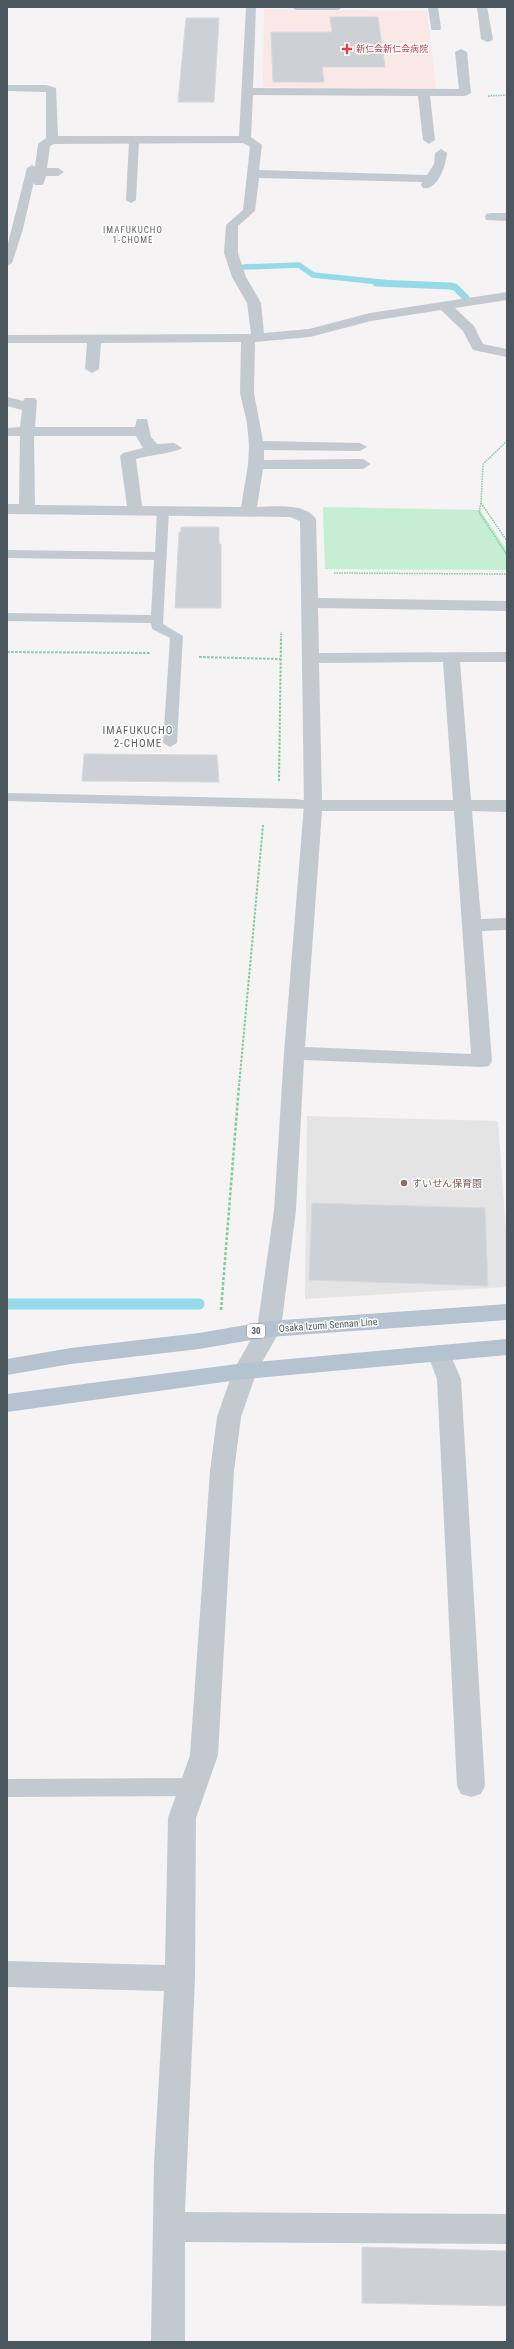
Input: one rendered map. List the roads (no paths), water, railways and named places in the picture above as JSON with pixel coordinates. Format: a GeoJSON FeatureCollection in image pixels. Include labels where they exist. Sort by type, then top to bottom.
{"type":"FeatureCollection","features":[{"type":"Feature","properties":{"kind":"main road","name":"Osaka Izumi Sennan Line"},"geometry":{"type":"LineString","coordinates":[[7,1367],[71,1356],[199,1341],[269,1329],[507,1312]]}},
{"type":"Feature","properties":{"kind":"main road"},"geometry":{"type":"LineString","coordinates":[[7,1403],[245,1371],[507,1347]]}},
{"type":"Feature","properties":{"kind":"street"},"geometry":{"type":"LineString","coordinates":[[245,139],[251,7]]}},
{"type":"Feature","properties":{"kind":"street"},"geometry":{"type":"LineString","coordinates":[[296,7],[338,7]]}},
{"type":"Feature","properties":{"kind":"street"},"geometry":{"type":"LineString","coordinates":[[433,7],[436,28]]}},
{"type":"Feature","properties":{"kind":"street"},"geometry":{"type":"LineString","coordinates":[[482,7],[486,34],[497,29]]}},
{"type":"Feature","properties":{"kind":"street"},"geometry":{"type":"LineString","coordinates":[[248,91],[424,94],[465,92],[458,58]]}},
{"type":"Feature","properties":{"kind":"street"},"geometry":{"type":"LineString","coordinates":[[447,82],[463,82]]}},
{"type":"Feature","properties":{"kind":"street"},"geometry":{"type":"LineString","coordinates":[[7,88],[52,90],[52,140]]}},
{"type":"Feature","properties":{"kind":"street"},"geometry":{"type":"LineString","coordinates":[[424,94],[429,140]]}},
{"type":"Feature","properties":{"kind":"street"},"geometry":{"type":"LineString","coordinates":[[415,126],[428,126]]}},
{"type":"Feature","properties":{"kind":"street"},"geometry":{"type":"LineString","coordinates":[[58,172],[37,174],[44,144],[52,140],[134,141],[245,139],[256,145],[249,211],[232,225],[231,253],[239,277],[254,303],[253,338],[247,393],[254,424],[256,465],[248,512]]}},
{"type":"Feature","properties":{"kind":"street"},"geometry":{"type":"LineString","coordinates":[[252,174],[429,182],[440,164],[441,153]]}},
{"type":"Feature","properties":{"kind":"street"},"geometry":{"type":"LineString","coordinates":[[491,217],[507,217]]}},
{"type":"Feature","properties":{"kind":"street"},"geometry":{"type":"LineString","coordinates":[[7,340],[253,338],[310,333],[370,317],[507,296]]}},
{"type":"Feature","properties":{"kind":"street"},"geometry":{"type":"LineString","coordinates":[[445,306],[469,329],[478,347],[507,352]]}},
{"type":"Feature","properties":{"kind":"street"},"geometry":{"type":"LineString","coordinates":[[92,369],[94,339]]}},
{"type":"Feature","properties":{"kind":"street"},"geometry":{"type":"LineString","coordinates":[[7,401],[30,405],[27,432],[26,510]]}},
{"type":"Feature","properties":{"kind":"street"},"geometry":{"type":"LineString","coordinates":[[7,432],[143,427],[150,449]]}},
{"type":"Feature","properties":{"kind":"street"},"geometry":{"type":"LineString","coordinates":[[256,445],[360,447]]}},
{"type":"Feature","properties":{"kind":"street"},"geometry":{"type":"LineString","coordinates":[[135,511],[128,456],[137,455],[150,449],[174,448]]}},
{"type":"Feature","properties":{"kind":"street"},"geometry":{"type":"LineString","coordinates":[[256,465],[363,464]]}},
{"type":"Feature","properties":{"kind":"street"},"geometry":{"type":"LineString","coordinates":[[7,509],[293,512],[308,519],[313,805],[294,1053],[285,1210],[269,1329],[245,1371],[229,1417],[222,1471],[204,1755],[182,1818],[180,1978],[170,2164],[168,2342]]}},
{"type":"Feature","properties":{"kind":"street"},"geometry":{"type":"LineString","coordinates":[[310,603],[507,606]]}},
{"type":"Feature","properties":{"kind":"street"},"geometry":{"type":"LineString","coordinates":[[311,658],[507,657]]}},
{"type":"Feature","properties":{"kind":"street"},"geometry":{"type":"LineString","coordinates":[[294,1053],[482,1061],[451,658]]}},
{"type":"Feature","properties":{"kind":"street"},"geometry":{"type":"LineString","coordinates":[[313,805],[507,806]]}},
{"type":"Feature","properties":{"kind":"street"},"geometry":{"type":"LineString","coordinates":[[471,925],[507,924]]}},
{"type":"Feature","properties":{"kind":"street"},"geometry":{"type":"LineString","coordinates":[[439,1353],[449,1379],[470,1786]]}},
{"type":"Feature","properties":{"kind":"street"},"geometry":{"type":"LineString","coordinates":[[7,1974],[180,1978]]}},
{"type":"Feature","properties":{"kind":"street"},"geometry":{"type":"LineString","coordinates":[[169,2227],[507,2229]]}},
{"type":"Feature","properties":{"kind":"lane"},"geometry":{"type":"LineString","coordinates":[[131,200],[134,141]]}},
{"type":"Feature","properties":{"kind":"lane"},"geometry":{"type":"LineString","coordinates":[[7,263],[37,174]]}},
{"type":"Feature","properties":{"kind":"lane"},"geometry":{"type":"LineString","coordinates":[[163,511],[156,626],[177,636],[170,743]]}},
{"type":"Feature","properties":{"kind":"lane"},"geometry":{"type":"LineString","coordinates":[[7,554],[161,556]]}},
{"type":"Feature","properties":{"kind":"lane"},"geometry":{"type":"LineString","coordinates":[[7,617],[157,619]]}},
{"type":"Feature","properties":{"kind":"lane"},"geometry":{"type":"LineString","coordinates":[[7,796],[279,802],[313,805]]}},
{"type":"Feature","properties":{"kind":"lane"},"geometry":{"type":"LineString","coordinates":[[7,1788],[193,1787]]}},
{"type":"Feature","properties":{"kind":"waterway"},"geometry":{"type":"LineString","coordinates":[[244,267],[299,265],[313,275],[398,284]]}},
{"type":"Feature","properties":{"kind":"waterway"},"geometry":{"type":"LineString","coordinates":[[376,283],[398,284]]}},
{"type":"Feature","properties":{"kind":"waterway"},"geometry":{"type":"LineString","coordinates":[[398,284],[455,287],[466,298]]}},
{"type":"Feature","properties":{"kind":"waterway"},"geometry":{"type":"LineString","coordinates":[[7,1304],[199,1304]]}},
{"type":"Feature","properties":{"kind":"place","name":"新仁会新仁会病院"},"geometry":{"type":"Point","coordinates":[347,49]}},
{"type":"Feature","properties":{"kind":"place","name":"すいせん保育園"},"geometry":{"type":"Point","coordinates":[404,1183]}},
{"type":"Feature","properties":{"kind":"district","name":"IMAFUKUCHO 1-CHOME"},"geometry":{"type":"Point","coordinates":[133,236]}},
{"type":"Feature","properties":{"kind":"district","name":"IMAFUKUCHO 2-CHOME"},"geometry":{"type":"Point","coordinates":[138,736]}}]}
